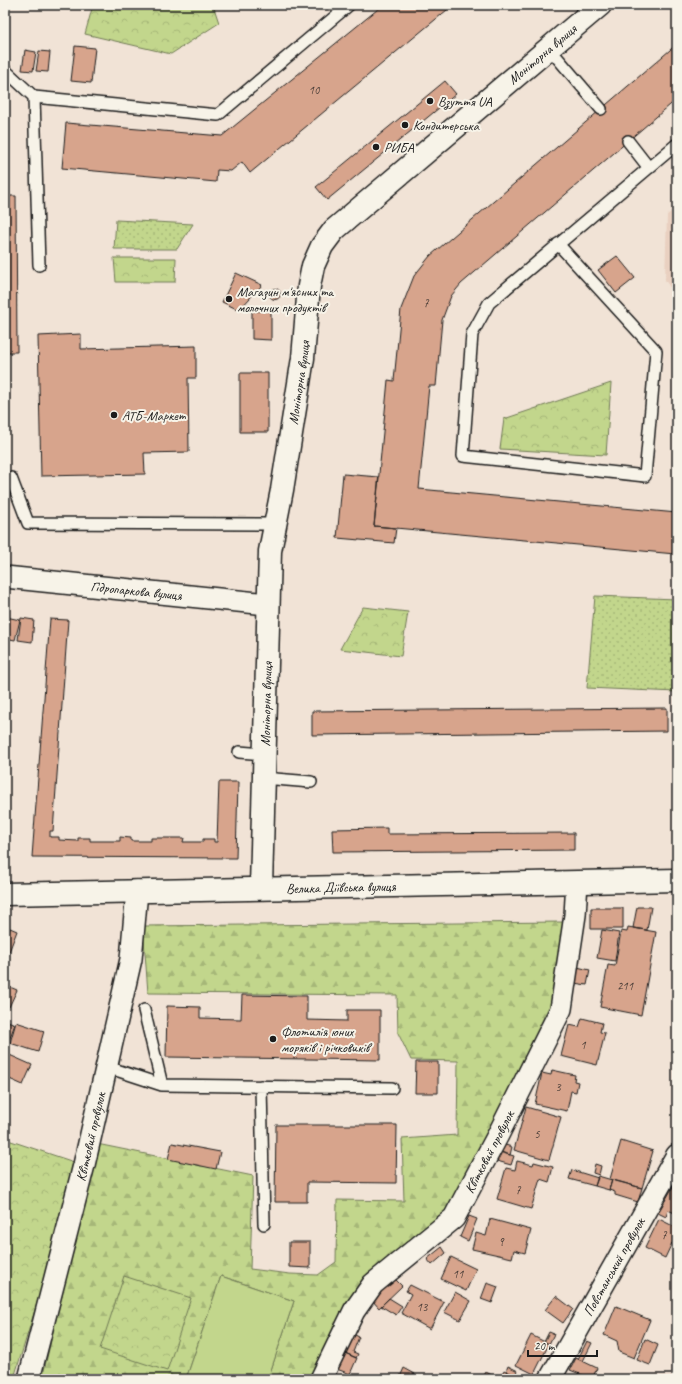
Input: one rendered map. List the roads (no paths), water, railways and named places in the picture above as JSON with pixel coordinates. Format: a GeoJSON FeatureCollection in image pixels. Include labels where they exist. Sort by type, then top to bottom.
{"type":"FeatureCollection","features":[{"type":"Feature","properties":{"kind":"street","name":"Моніторна вулиця"},"geometry":{"type":"LineString","coordinates":[[261,888],[267,604],[270,551],[276,524],[303,358],[309,286],[313,266],[322,246],[334,230],[600,5]]}},
{"type":"Feature","properties":{"kind":"street","name":"Гідропаркова вулиця"},"geometry":{"type":"LineString","coordinates":[[5,577],[267,604]]}},
{"type":"Feature","properties":{"kind":"street","name":"Велика Діївська вулиця"},"geometry":{"type":"LineString","coordinates":[[5,894],[677,880]]}},
{"type":"Feature","properties":{"kind":"street","name":"Квітковий провулок"},"geometry":{"type":"LineString","coordinates":[[321,1379],[354,1311],[373,1284],[454,1218],[498,1135],[561,1009],[575,915],[576,882]]}},
{"type":"Feature","properties":{"kind":"street","name":"Квітковий провулок"},"geometry":{"type":"LineString","coordinates":[[29,1379],[84,1165],[131,959],[137,891]]}},
{"type":"Feature","properties":{"kind":"street","name":"Повстанський провулок"},"geometry":{"type":"LineString","coordinates":[[550,1379],[677,1155]]}},
{"type":"Feature","properties":{"kind":"lane"},"geometry":{"type":"LineString","coordinates":[[5,70],[34,97],[218,115],[349,5]]}},
{"type":"Feature","properties":{"kind":"lane"},"geometry":{"type":"LineString","coordinates":[[549,48],[601,109]]}},
{"type":"Feature","properties":{"kind":"lane"},"geometry":{"type":"LineString","coordinates":[[34,97],[39,265]]}},
{"type":"Feature","properties":{"kind":"lane"},"geometry":{"type":"LineString","coordinates":[[628,141],[649,168]]}},
{"type":"Feature","properties":{"kind":"lane"},"geometry":{"type":"LineString","coordinates":[[558,244],[656,351],[646,476],[463,456],[472,334],[489,303],[558,244],[677,144]]}},
{"type":"Feature","properties":{"kind":"lane"},"geometry":{"type":"LineString","coordinates":[[10,478],[28,523],[276,524]]}},
{"type":"Feature","properties":{"kind":"lane"},"geometry":{"type":"LineString","coordinates":[[239,752],[264,754]]}},
{"type":"Feature","properties":{"kind":"lane"},"geometry":{"type":"LineString","coordinates":[[263,778],[311,782]]}},
{"type":"Feature","properties":{"kind":"lane"},"geometry":{"type":"LineString","coordinates":[[144,1010],[162,1085]]}},
{"type":"Feature","properties":{"kind":"lane"},"geometry":{"type":"LineString","coordinates":[[106,1067],[162,1085],[392,1088]]}},
{"type":"Feature","properties":{"kind":"lane"},"geometry":{"type":"LineString","coordinates":[[261,1086],[264,1224]]}},
{"type":"Feature","properties":{"kind":"place","name":"Взуття UA"},"geometry":{"type":"Point","coordinates":[430,101]}},
{"type":"Feature","properties":{"kind":"place","name":"Кондитерська"},"geometry":{"type":"Point","coordinates":[405,125]}},
{"type":"Feature","properties":{"kind":"place","name":"РИБА"},"geometry":{"type":"Point","coordinates":[376,147]}},
{"type":"Feature","properties":{"kind":"place","name":"Магазин м'ясних та молочних продуктів"},"geometry":{"type":"Point","coordinates":[229,299]}},
{"type":"Feature","properties":{"kind":"place","name":"АТБ-Маркет"},"geometry":{"type":"Point","coordinates":[114,415]}},
{"type":"Feature","properties":{"kind":"place","name":"Флотилія юних моряків і річковиків"},"geometry":{"type":"Point","coordinates":[273,1039]}}]}
